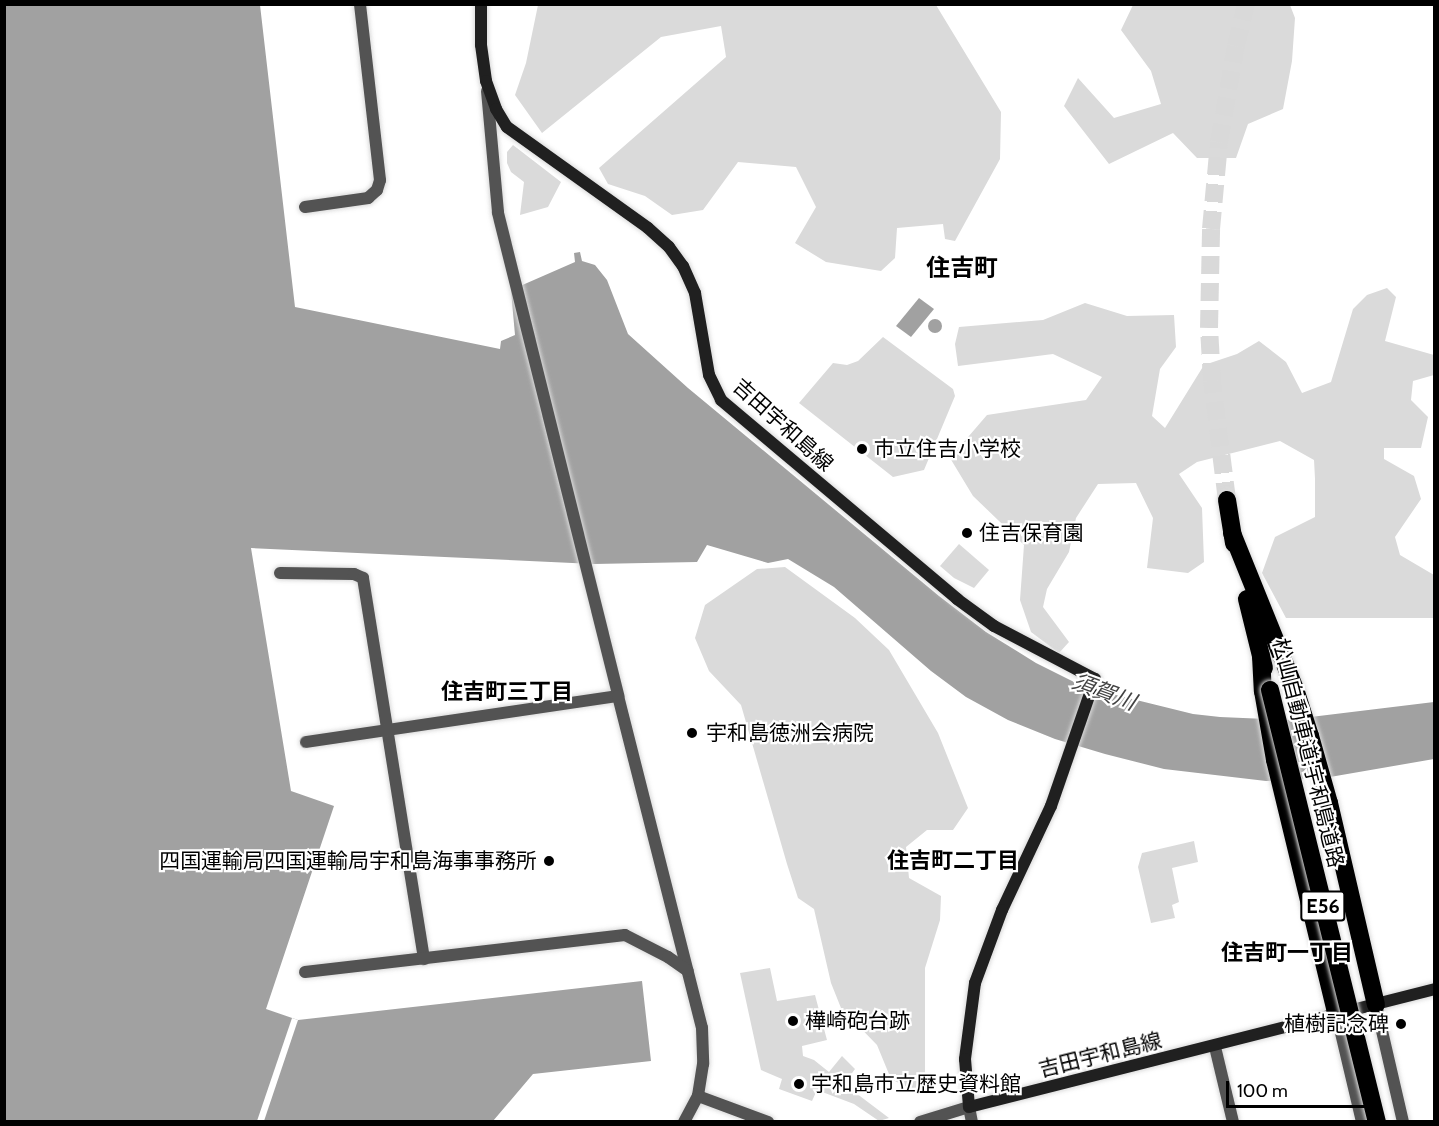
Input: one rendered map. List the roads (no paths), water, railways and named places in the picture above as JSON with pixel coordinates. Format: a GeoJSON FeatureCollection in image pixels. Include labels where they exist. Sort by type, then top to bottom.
{"type":"FeatureCollection","features":[{"type":"Feature","properties":{"kind":"highway","name":"松山自動車道;宇和島道路"},"geometry":{"type":"LineString","coordinates":[[1227,500],[1232,533],[1267,691],[1377,1122]]}},
{"type":"Feature","properties":{"kind":"highway"},"geometry":{"type":"LineString","coordinates":[[1232,533],[1295,690],[1329,802],[1363,959],[1376,1005]]}},
{"type":"Feature","properties":{"kind":"highway"},"geometry":{"type":"LineString","coordinates":[[1267,691],[1275,760],[1337,1016]]}},
{"type":"Feature","properties":{"kind":"main road","name":"吉田宇和島線"},"geometry":{"type":"LineString","coordinates":[[481,4],[481,45],[486,81],[496,109],[507,127],[544,156],[648,228],[669,247],[683,266],[695,293],[709,375],[721,400],[957,598],[994,626],[1095,679],[1051,806],[989,942],[975,983],[964,1059],[969,1107],[1215,1047],[1434,990]]}},
{"type":"Feature","properties":{"kind":"street"},"geometry":{"type":"LineString","coordinates":[[305,207],[368,198],[377,190],[380,180],[360,4]]}},
{"type":"Feature","properties":{"kind":"street"},"geometry":{"type":"LineString","coordinates":[[486,81],[498,213],[702,1028],[703,1064],[698,1096],[685,1121]]}},
{"type":"Feature","properties":{"kind":"street"},"geometry":{"type":"LineString","coordinates":[[280,573],[354,574],[363,578],[424,959]]}},
{"type":"Feature","properties":{"kind":"street"},"geometry":{"type":"LineString","coordinates":[[306,742],[618,696]]}},
{"type":"Feature","properties":{"kind":"street"},"geometry":{"type":"LineString","coordinates":[[305,972],[625,935],[668,957],[688,971]]}},
{"type":"Feature","properties":{"kind":"street"},"geometry":{"type":"LineString","coordinates":[[1376,1005],[1402,1122]]}},
{"type":"Feature","properties":{"kind":"street"},"geometry":{"type":"LineString","coordinates":[[1337,1016],[1362,1122]]}},
{"type":"Feature","properties":{"kind":"street"},"geometry":{"type":"LineString","coordinates":[[1215,1047],[1233,1122]]}},
{"type":"Feature","properties":{"kind":"street"},"geometry":{"type":"LineString","coordinates":[[698,1096],[768,1122]]}},
{"type":"Feature","properties":{"kind":"street"},"geometry":{"type":"LineString","coordinates":[[920,1122],[969,1107],[972,1122]]}},
{"type":"Feature","properties":{"kind":"water","name":"須賀川"},"geometry":{"type":"Polygon","coordinates":[[[5,5],[260,5],[295,307],[500,349],[501,341],[515,335],[511,290],[575,262],[574,253],[580,252],[582,261],[595,265],[607,280],[628,334],[688,388],[939,596],[986,632],[1036,663],[1076,683],[1112,694],[1193,714],[1220,717],[1286,720],[1434,702],[1434,759],[1330,777],[1266,781],[1164,769],[1055,739],[1008,720],[966,697],[931,671],[834,587],[788,559],[768,563],[707,545],[697,562],[594,564],[251,548],[291,791],[334,806],[266,1009],[298,1020],[642,981],[651,1061],[533,1074],[493,1121],[5,1122],[5,5]]]}},
{"type":"Feature","properties":{"kind":"water"},"geometry":{"type":"Polygon","coordinates":[[[919,298],[934,309],[911,337],[896,326],[919,298]]]}},
{"type":"Feature","properties":{"kind":"water"},"geometry":{"type":"Polygon","coordinates":[[[935,319],[940,321],[942,326],[940,331],[935,333],[930,331],[928,326],[930,321],[935,319]]]}},
{"type":"Feature","properties":{"kind":"tunnel"},"geometry":{"type":"LineString","coordinates":[[1227,500],[1212,381],[1209,328],[1211,229],[1219,142],[1246,4]]}},
{"type":"Feature","properties":{"kind":"place","name":"市立住吉小学校"},"geometry":{"type":"Point","coordinates":[862,449]}},
{"type":"Feature","properties":{"kind":"place","name":"住吉保育園"},"geometry":{"type":"Point","coordinates":[967,533]}},
{"type":"Feature","properties":{"kind":"place","name":"宇和島徳洲会病院"},"geometry":{"type":"Point","coordinates":[692,733]}},
{"type":"Feature","properties":{"kind":"place","name":"四国運輸局四国運輸局宇和島海事事務所"},"geometry":{"type":"Point","coordinates":[549,861]}},
{"type":"Feature","properties":{"kind":"place","name":"樺崎砲台跡"},"geometry":{"type":"Point","coordinates":[793,1021]}},
{"type":"Feature","properties":{"kind":"place","name":"植樹記念碑"},"geometry":{"type":"Point","coordinates":[1401,1024]}},
{"type":"Feature","properties":{"kind":"place","name":"宇和島市立歴史資料館"},"geometry":{"type":"Point","coordinates":[799,1084]}},
{"type":"Feature","properties":{"kind":"district","name":"住吉町"},"geometry":{"type":"Point","coordinates":[962,268]}},
{"type":"Feature","properties":{"kind":"district","name":"住吉町三丁目"},"geometry":{"type":"Point","coordinates":[507,692]}},
{"type":"Feature","properties":{"kind":"district","name":"住吉町二丁目"},"geometry":{"type":"Point","coordinates":[953,861]}},
{"type":"Feature","properties":{"kind":"district","name":"住吉町一丁目"},"geometry":{"type":"Point","coordinates":[1287,953]}}]}
